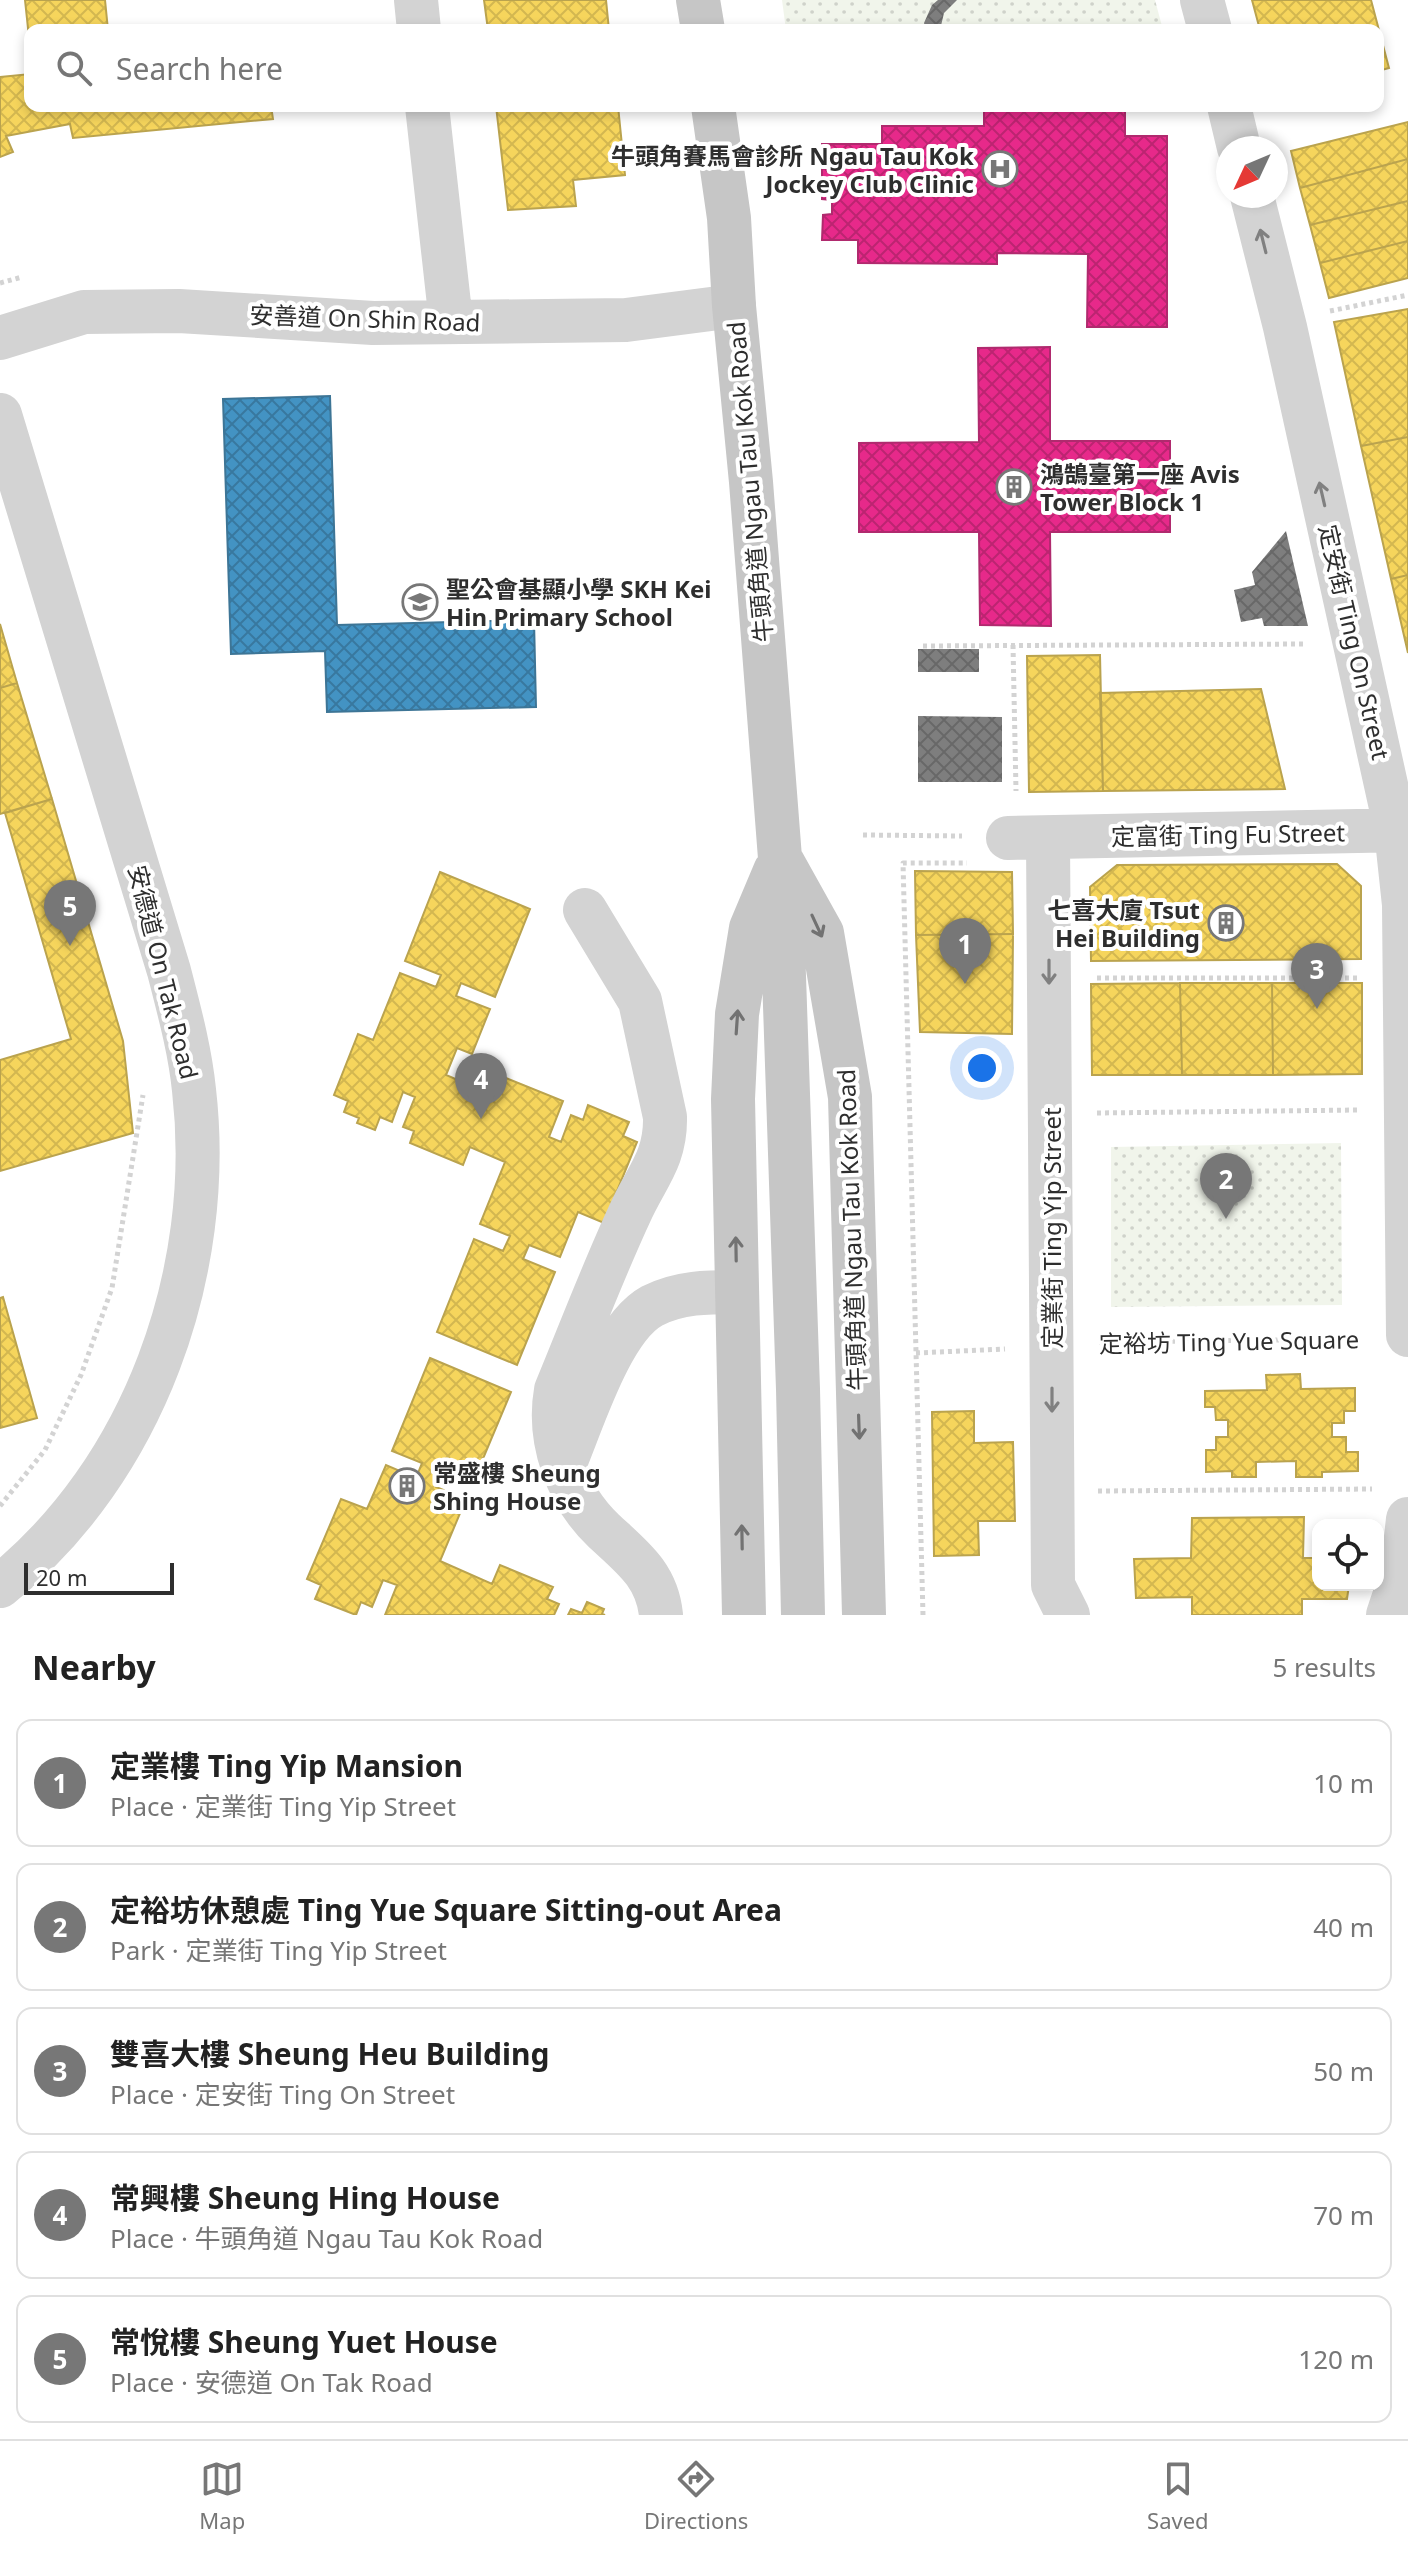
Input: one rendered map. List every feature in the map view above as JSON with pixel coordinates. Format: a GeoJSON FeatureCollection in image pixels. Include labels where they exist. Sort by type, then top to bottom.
{"type":"FeatureCollection","features":[{"type":"Feature","properties":{"kind":"main road"},"geometry":{"type":"LineString","coordinates":[[698,0],[702,24]]}},
{"type":"Feature","properties":{"kind":"main road","name":"牛頭角道 Ngau Tau Kok Road"},"geometry":{"type":"LineString","coordinates":[[714,112],[729,218],[780,858],[803,1615]]}},
{"type":"Feature","properties":{"kind":"main road","name":"牛頭角道 Ngau Tau Kok Road"},"geometry":{"type":"LineString","coordinates":[[744,1615],[733,1099],[737,1014],[751,928],[780,858]]}},
{"type":"Feature","properties":{"kind":"main road","name":"牛頭角道 Ngau Tau Kok Road"},"geometry":{"type":"LineString","coordinates":[[780,858],[822,933],[850,1097],[864,1615]]}},
{"type":"Feature","properties":{"kind":"street"},"geometry":{"type":"LineString","coordinates":[[416,0],[418,24]]}},
{"type":"Feature","properties":{"kind":"street"},"geometry":{"type":"LineString","coordinates":[[1202,0],[1208,24]]}},
{"type":"Feature","properties":{"kind":"street"},"geometry":{"type":"LineString","coordinates":[[428,112],[451,322]]}},
{"type":"Feature","properties":{"kind":"street"},"geometry":{"type":"LineString","coordinates":[[1230,112],[1236,136]]}},
{"type":"Feature","properties":{"kind":"street","name":"定安街 Ting On Street"},"geometry":{"type":"LineString","coordinates":[[1255,208],[1402,830],[1404,905],[1392,1337]]}},
{"type":"Feature","properties":{"kind":"street","name":"安善道 On Shin Road"},"geometry":{"type":"LineString","coordinates":[[0,338],[84,312],[179,311],[373,323],[626,320],[734,306]]}},
{"type":"Feature","properties":{"kind":"street","name":"安德道 On Tak Road"},"geometry":{"type":"LineString","coordinates":[[0,415],[169,971],[192,1075],[197,1151],[196,1206],[189,1261],[159,1363],[134,1418],[108,1463],[75,1510],[42,1548],[0,1586]]}},
{"type":"Feature","properties":{"kind":"street","name":"定富街 Ting Fu Street"},"geometry":{"type":"LineString","coordinates":[[1005,836],[1402,830]]}},
{"type":"Feature","properties":{"kind":"street","name":"定業街 Ting Yip Street"},"geometry":{"type":"LineString","coordinates":[[1005,836],[1053,1585],[1068,1615]]}},
{"type":"Feature","properties":{"kind":"street"},"geometry":{"type":"LineString","coordinates":[[585,910],[640,1001],[665,1117],[665,1134],[658,1164],[630,1213],[556,1390],[552,1410],[555,1443],[563,1468],[587,1512],[644,1568],[654,1585],[661,1615]]}},
{"type":"Feature","properties":{"kind":"street"},"geometry":{"type":"LineString","coordinates":[[563,1468],[616,1343],[630,1325],[649,1308],[673,1297],[700,1292],[737,1292]]}},
{"type":"Feature","properties":{"kind":"street"},"geometry":{"type":"LineString","coordinates":[[1388,1615],[1402,1573],[1408,1519]]}},
{"type":"Feature","properties":{"kind":"path"},"geometry":{"type":"LineString","coordinates":[[1321,313],[1408,295]]}},
{"type":"Feature","properties":{"kind":"path"},"geometry":{"type":"LineString","coordinates":[[923,646],[1319,644]]}},
{"type":"Feature","properties":{"kind":"path"},"geometry":{"type":"LineString","coordinates":[[1005,836],[1013,645]]}},
{"type":"Feature","properties":{"kind":"path"},"geometry":{"type":"LineString","coordinates":[[863,835],[1005,836]]}},
{"type":"Feature","properties":{"kind":"path"},"geometry":{"type":"LineString","coordinates":[[923,1615],[903,863],[1005,836]]}},
{"type":"Feature","properties":{"kind":"path"},"geometry":{"type":"LineString","coordinates":[[1095,978],[1370,978]]}},
{"type":"Feature","properties":{"kind":"path"},"geometry":{"type":"LineString","coordinates":[[0,1506],[45,1450],[81,1375],[112,1288],[144,1093]]}},
{"type":"Feature","properties":{"kind":"path"},"geometry":{"type":"LineString","coordinates":[[1094,1113],[1371,1110]]}},
{"type":"Feature","properties":{"kind":"path","name":"定裕坊 Ting Yue Square"},"geometry":{"type":"LineString","coordinates":[[1097,1342],[1392,1337]]}},
{"type":"Feature","properties":{"kind":"path"},"geometry":{"type":"LineString","coordinates":[[916,1353],[1006,1349]]}},
{"type":"Feature","properties":{"kind":"path"},"geometry":{"type":"LineString","coordinates":[[1083,1491],[1373,1489]]}},
{"type":"Feature","properties":{"kind":"shaded area"},"geometry":{"type":"Polygon","coordinates":[[[782,0],[1155,0],[1161,24],[785,24],[782,0]]]}},
{"type":"Feature","properties":{"kind":"shaded area"},"geometry":{"type":"Polygon","coordinates":[[[1341,1143],[1342,1305],[1111,1307],[1111,1147],[1341,1143]]]}},
{"type":"Feature","properties":{"kind":"building: Homes"},"geometry":{"type":"Polygon","coordinates":[[[25,0],[105,0],[107,24],[28,24],[25,0]]]}},
{"type":"Feature","properties":{"kind":"building: Homes"},"geometry":{"type":"Polygon","coordinates":[[[484,0],[606,0],[608,24],[487,24],[484,0]]]}},
{"type":"Feature","properties":{"kind":"building: Homes"},"geometry":{"type":"Polygon","coordinates":[[[1252,0],[1371,0],[1377,24],[1258,24],[1252,0]]]}},
{"type":"Feature","properties":{"kind":"building: Homes"},"geometry":{"type":"Polygon","coordinates":[[[1384,49],[1389,68],[1384,69],[1384,49]]]}},
{"type":"Feature","properties":{"kind":"building: Homes"},"geometry":{"type":"Polygon","coordinates":[[[24,75],[24,112],[272,112],[273,119],[73,138],[70,124],[6,136],[13,152],[0,157],[0,77],[24,75]]]}},
{"type":"Feature","properties":{"kind":"building: Homes"},"geometry":{"type":"Polygon","coordinates":[[[497,112],[619,112],[625,175],[573,180],[576,206],[508,210],[497,112]]]}},
{"type":"Feature","properties":{"kind":"building: Homes"},"geometry":{"type":"Polygon","coordinates":[[[1408,122],[1408,159],[1300,188],[1291,151],[1408,122]]]}},
{"type":"Feature","properties":{"kind":"building: Homes"},"geometry":{"type":"Polygon","coordinates":[[[1408,159],[1408,201],[1310,225],[1300,188],[1408,159]]]}},
{"type":"Feature","properties":{"kind":"building: Homes"},"geometry":{"type":"Polygon","coordinates":[[[1408,201],[1408,241],[1320,263],[1310,225],[1408,201]]]}},
{"type":"Feature","properties":{"kind":"building: Homes"},"geometry":{"type":"Polygon","coordinates":[[[1408,241],[1408,278],[1329,298],[1320,263],[1408,241]]]}},
{"type":"Feature","properties":{"kind":"building: Homes"},"geometry":{"type":"Polygon","coordinates":[[[1408,309],[1408,437],[1361,446],[1334,322],[1408,309]]]}},
{"type":"Feature","properties":{"kind":"building: Homes"},"geometry":{"type":"Polygon","coordinates":[[[1408,437],[1408,575],[1391,579],[1361,446],[1408,437]]]}},
{"type":"Feature","properties":{"kind":"building: Homes"},"geometry":{"type":"Polygon","coordinates":[[[1408,575],[1408,653],[1391,579],[1408,575]]]}},
{"type":"Feature","properties":{"kind":"building: Homes"},"geometry":{"type":"Polygon","coordinates":[[[0,624],[17,683],[0,688],[0,624]]]}},
{"type":"Feature","properties":{"kind":"building: Homes"},"geometry":{"type":"Polygon","coordinates":[[[1100,655],[1103,791],[1029,792],[1027,656],[1100,655]]]}},
{"type":"Feature","properties":{"kind":"building: Homes"},"geometry":{"type":"Polygon","coordinates":[[[17,683],[52,799],[0,814],[0,688],[17,683]]]}},
{"type":"Feature","properties":{"kind":"building: Homes"},"geometry":{"type":"Polygon","coordinates":[[[1261,689],[1285,789],[1103,791],[1100,693],[1261,689]]]}},
{"type":"Feature","properties":{"kind":"building: Homes"},"geometry":{"type":"Polygon","coordinates":[[[52,799],[123,1041],[133,1133],[0,1171],[0,1060],[71,1039],[5,813],[52,799]]]}},
{"type":"Feature","properties":{"kind":"building: Homes","name":"七喜大廈 Tsut Hei Building"},"geometry":{"type":"Polygon","coordinates":[[[1337,864],[1361,886],[1361,959],[1091,961],[1090,887],[1117,865],[1337,864]]]}},
{"type":"Feature","properties":{"kind":"building: Homes"},"geometry":{"type":"Polygon","coordinates":[[[915,871],[1012,872],[1013,934],[916,935],[915,871]]]}},
{"type":"Feature","properties":{"kind":"building: Homes"},"geometry":{"type":"Polygon","coordinates":[[[440,872],[530,909],[495,997],[461,983],[456,996],[490,1009],[472,1054],[457,1048],[446,1075],[460,1081],[464,1072],[497,1085],[501,1076],[563,1101],[549,1137],[561,1142],[571,1115],[583,1120],[588,1105],[629,1122],[623,1136],[637,1142],[604,1223],[578,1212],[560,1257],[529,1245],[523,1259],[555,1272],[517,1365],[437,1332],[474,1239],[503,1251],[510,1236],[480,1224],[505,1162],[470,1147],[463,1165],[410,1143],[414,1131],[403,1127],[415,1097],[403,1092],[392,1122],[380,1117],[375,1130],[357,1123],[359,1118],[344,1112],[348,1101],[334,1095],[358,1034],[373,1040],[400,973],[436,987],[441,975],[405,961],[440,872]]]}},
{"type":"Feature","properties":{"kind":"building: Homes"},"geometry":{"type":"Polygon","coordinates":[[[1013,934],[1012,1034],[920,1032],[916,935],[1013,934]]]}},
{"type":"Feature","properties":{"kind":"building: Homes"},"geometry":{"type":"Polygon","coordinates":[[[1180,983],[1272,983],[1273,1075],[1182,1075],[1180,983]]]}},
{"type":"Feature","properties":{"kind":"building: Homes"},"geometry":{"type":"Polygon","coordinates":[[[1180,983],[1182,1075],[1092,1075],[1091,984],[1180,983]]]}},
{"type":"Feature","properties":{"kind":"building: Homes"},"geometry":{"type":"Polygon","coordinates":[[[1272,983],[1362,983],[1362,1074],[1273,1075],[1272,983]]]}},
{"type":"Feature","properties":{"kind":"building: Homes"},"geometry":{"type":"Polygon","coordinates":[[[3,1297],[37,1418],[0,1428],[0,1298],[3,1297]]]}},
{"type":"Feature","properties":{"kind":"building: Homes","name":"常盛樓 Sheung Shing House"},"geometry":{"type":"Polygon","coordinates":[[[430,1358],[511,1392],[472,1485],[442,1472],[436,1487],[466,1499],[440,1561],[492,1584],[500,1565],[553,1587],[547,1599],[559,1604],[554,1615],[385,1615],[397,1585],[383,1580],[372,1607],[361,1602],[356,1615],[315,1599],[321,1585],[307,1579],[341,1499],[367,1509],[386,1465],[416,1478],[422,1463],[392,1451],[430,1358]]]}},
{"type":"Feature","properties":{"kind":"building: Homes"},"geometry":{"type":"Polygon","coordinates":[[[1300,1374],[1301,1389],[1355,1388],[1355,1411],[1344,1411],[1344,1423],[1332,1423],[1332,1437],[1346,1437],[1346,1452],[1358,1452],[1358,1471],[1322,1472],[1322,1477],[1296,1477],[1296,1461],[1256,1462],[1256,1477],[1232,1477],[1232,1471],[1206,1472],[1206,1450],[1216,1450],[1216,1437],[1228,1437],[1228,1420],[1216,1420],[1215,1407],[1205,1407],[1205,1391],[1267,1390],[1266,1375],[1300,1374]]]}},
{"type":"Feature","properties":{"kind":"building: Homes"},"geometry":{"type":"Polygon","coordinates":[[[974,1411],[974,1443],[1013,1442],[1015,1521],[978,1521],[979,1555],[934,1556],[932,1412],[974,1411]]]}},
{"type":"Feature","properties":{"kind":"building: Homes"},"geometry":{"type":"Polygon","coordinates":[[[1304,1517],[1303,1558],[1312,1558],[1312,1591],[1348,1591],[1347,1599],[1302,1599],[1302,1615],[1192,1615],[1192,1597],[1136,1598],[1134,1559],[1191,1558],[1192,1518],[1304,1517]]]}},
{"type":"Feature","properties":{"kind":"building: Homes"},"geometry":{"type":"Polygon","coordinates":[[[587,1602],[604,1609],[602,1614],[605,1615],[568,1615],[571,1609],[582,1613],[587,1602]]]}},
{"type":"Feature","properties":{"kind":"building: Schools"},"geometry":{"type":"Polygon","coordinates":[[[330,396],[337,625],[534,620],[536,707],[327,712],[325,651],[231,654],[223,399],[330,396]]]}},
{"type":"Feature","properties":{"kind":"building: Health"},"geometry":{"type":"Polygon","coordinates":[[[984,112],[1125,112],[1125,136],[1167,136],[1167,327],[1087,327],[1088,254],[997,253],[997,264],[858,263],[858,240],[822,240],[823,215],[832,214],[832,200],[822,199],[822,144],[882,144],[882,126],[984,126],[984,112]]]}},
{"type":"Feature","properties":{"kind":"building: Health","name":"鴻鵠臺第一座 Avis Tower Block 1"},"geometry":{"type":"Polygon","coordinates":[[[1050,347],[1050,441],[1170,441],[1170,532],[1050,532],[1051,626],[980,625],[979,532],[859,532],[859,443],[979,442],[978,348],[1050,347]]]}},
{"type":"Feature","properties":{"kind":"building: Other"},"geometry":{"type":"Polygon","coordinates":[[[938,0],[957,0],[944,13],[941,24],[924,24],[932,5],[938,0]]]}},
{"type":"Feature","properties":{"kind":"building: Other"},"geometry":{"type":"Polygon","coordinates":[[[1286,531],[1308,626],[1264,626],[1262,618],[1241,622],[1234,590],[1255,585],[1252,572],[1286,531]]]}},
{"type":"Feature","properties":{"kind":"building: Other"},"geometry":{"type":"Polygon","coordinates":[[[918,649],[979,649],[979,672],[918,672],[918,649]]]}},
{"type":"Feature","properties":{"kind":"building: Other"},"geometry":{"type":"Polygon","coordinates":[[[918,716],[1002,717],[1002,782],[918,782],[918,716]]]}},
{"type":"Feature","properties":{"kind":"place","name":"牛頭角賽馬會診所 Ngau Tau Kok Jockey Club Clinic"},"geometry":{"type":"Point","coordinates":[1000,169]}},
{"type":"Feature","properties":{"kind":"place","name":"鴻鵠臺第一座 Avis Tower Block 1"},"geometry":{"type":"Point","coordinates":[1014,487]}},
{"type":"Feature","properties":{"kind":"place","name":"聖公會基顯小學 SKH Kei Hin Primary School"},"geometry":{"type":"Point","coordinates":[420,602]}},
{"type":"Feature","properties":{"kind":"place","name":"七喜大廈 Tsut Hei Building"},"geometry":{"type":"Point","coordinates":[1226,923]}},
{"type":"Feature","properties":{"kind":"place","name":"常悅樓 Sheung Yuet House"},"geometry":{"type":"Point","coordinates":[70,946]}},
{"type":"Feature","properties":{"kind":"place","name":"定業樓 Ting Yip Mansion"},"geometry":{"type":"Point","coordinates":[965,984]}},
{"type":"Feature","properties":{"kind":"place","name":"雙喜大樓 Sheung Heu Building"},"geometry":{"type":"Point","coordinates":[1317,1009]}},
{"type":"Feature","properties":{"kind":"place","name":"常興樓 Sheung Hing House"},"geometry":{"type":"Point","coordinates":[481,1119]}},
{"type":"Feature","properties":{"kind":"place","name":"定裕坊休憩處 Ting Yue Square Sitting-out Area"},"geometry":{"type":"Point","coordinates":[1226,1219]}},
{"type":"Feature","properties":{"kind":"place","name":"常盛樓 Sheung Shing House"},"geometry":{"type":"Point","coordinates":[407,1486]}}]}
